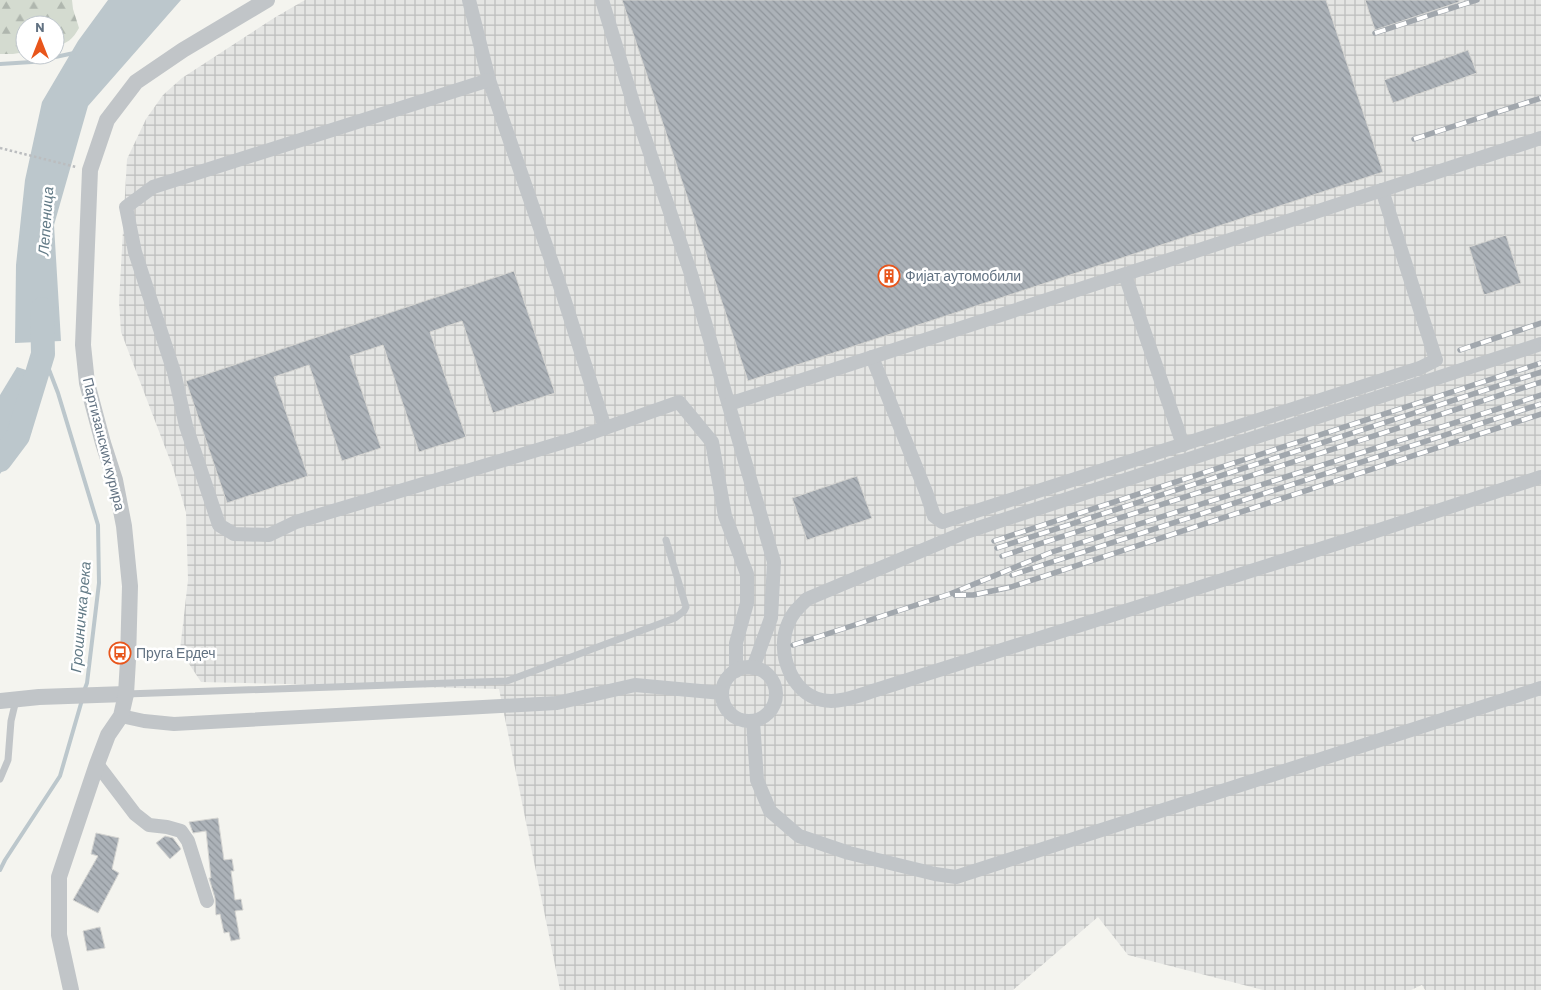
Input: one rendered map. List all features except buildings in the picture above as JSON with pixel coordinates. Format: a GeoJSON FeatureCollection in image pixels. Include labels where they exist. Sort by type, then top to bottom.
{"type":"FeatureCollection","features":[{"type":"Feature","properties":{"kind":"street","name":"Партизанских курира"},"geometry":{"type":"LineString","coordinates":[[71,990],[59,935],[59,877],[108,735],[121,716],[126,694],[130,586],[124,526],[115,480],[87,382],[83,345],[90,170],[107,120],[136,82],[183,50],[267,0]]}},
{"type":"Feature","properties":{"kind":"street"},"geometry":{"type":"LineString","coordinates":[[469,0],[489,80],[562,292],[605,428]]}},
{"type":"Feature","properties":{"kind":"street"},"geometry":{"type":"LineString","coordinates":[[602,0],[635,109],[691,274],[774,562],[771,618],[753,668]]}},
{"type":"Feature","properties":{"kind":"street"},"geometry":{"type":"LineString","coordinates":[[489,80],[153,187],[126,207],[135,252],[174,372],[186,426],[219,525],[234,534],[269,535],[296,522],[565,442],[679,402],[712,442],[725,516],[747,574],[747,603],[736,643],[736,671]]}},
{"type":"Feature","properties":{"kind":"street"},"geometry":{"type":"LineString","coordinates":[[729,404],[1541,138]]}},
{"type":"Feature","properties":{"kind":"street"},"geometry":{"type":"LineString","coordinates":[[872,357],[934,516],[942,522],[1420,368],[1436,360],[1382,190]]}},
{"type":"Feature","properties":{"kind":"street"},"geometry":{"type":"LineString","coordinates":[[1124,275],[1184,444]]}},
{"type":"Feature","properties":{"kind":"street"},"geometry":{"type":"LineString","coordinates":[[1541,344],[966,532],[806,599],[794,611],[787,625],[785,654],[787,668],[797,683],[811,695],[822,700],[834,701],[1011,648],[1541,477]]}},
{"type":"Feature","properties":{"kind":"street"},"geometry":{"type":"LineString","coordinates":[[744,668],[753,668],[768,675],[776,690],[776,698],[768,713],[762,718],[753,721],[735,717],[728,711],[722,693],[724,684],[736,671],[744,668]]}},
{"type":"Feature","properties":{"kind":"street"},"geometry":{"type":"LineString","coordinates":[[121,716],[144,721],[174,724],[557,703],[635,685],[722,693]]}},
{"type":"Feature","properties":{"kind":"street"},"geometry":{"type":"LineString","coordinates":[[753,721],[757,780],[770,811],[799,836],[849,853],[935,874],[956,877],[1541,688]]}},
{"type":"Feature","properties":{"kind":"street"},"geometry":{"type":"LineString","coordinates":[[8,700],[126,694]]}},
{"type":"Feature","properties":{"kind":"street"},"geometry":{"type":"LineString","coordinates":[[97,764],[135,814],[149,825],[181,830],[188,842],[207,901]]}},
{"type":"Feature","properties":{"kind":"lane"},"geometry":{"type":"LineString","coordinates":[[126,694],[507,680],[674,618],[684,611],[686,607],[666,540]]}},
{"type":"Feature","properties":{"kind":"lane"},"geometry":{"type":"LineString","coordinates":[[0,779],[8,760],[11,722],[8,700]]}},
{"type":"Feature","properties":{"kind":"path"},"geometry":{"type":"LineString","coordinates":[[0,148],[90,170]]}},
{"type":"Feature","properties":{"kind":"shaded area"},"geometry":{"type":"Polygon","coordinates":[[[305,0],[1541,0],[1541,990],[1425,990],[1422,985],[1411,990],[1263,990],[1128,955],[1098,917],[1013,990],[560,990],[499,689],[201,682],[180,650],[188,580],[186,512],[173,468],[121,332],[119,302],[127,159],[146,119],[163,95],[182,78],[305,0]]]}},
{"type":"Feature","properties":{"kind":"green space"},"geometry":{"type":"Polygon","coordinates":[[[0,0],[72,0],[79,28],[69,40],[65,43],[65,15],[15,15],[15,54],[0,54],[0,0]]]}},
{"type":"Feature","properties":{"kind":"water"},"geometry":{"type":"Polygon","coordinates":[[[108,0],[181,0],[88,106],[54,225],[61,341],[15,343],[16,265],[25,180],[42,102],[78,41],[108,0]]]}},
{"type":"Feature","properties":{"kind":"water"},"geometry":{"type":"Polygon","coordinates":[[[17,367],[44,376],[31,433],[0,474],[0,395],[17,367]]]}},
{"type":"Feature","properties":{"kind":"waterway"},"geometry":{"type":"LineString","coordinates":[[0,64],[32,62],[74,53]]}},
{"type":"Feature","properties":{"kind":"waterway","name":"Лепеница"},"geometry":{"type":"LineString","coordinates":[[0,460],[18,436],[43,354],[42,309]]}},
{"type":"Feature","properties":{"kind":"waterway","name":"Грошничка река"},"geometry":{"type":"LineString","coordinates":[[43,354],[58,393],[98,525],[99,583],[87,683],[84,691]]}},
{"type":"Feature","properties":{"kind":"waterway","name":"Грошничка река"},"geometry":{"type":"LineString","coordinates":[[0,870],[60,776],[82,700]]}},
{"type":"Feature","properties":{"kind":"railway"},"geometry":{"type":"LineString","coordinates":[[1375,33],[1477,0]]}},
{"type":"Feature","properties":{"kind":"railway"},"geometry":{"type":"LineString","coordinates":[[1414,139],[1541,98]]}},
{"type":"Feature","properties":{"kind":"railway"},"geometry":{"type":"LineString","coordinates":[[1460,350],[1541,323]]}},
{"type":"Feature","properties":{"kind":"railway"},"geometry":{"type":"LineString","coordinates":[[994,541],[1541,363]]}},
{"type":"Feature","properties":{"kind":"railway"},"geometry":{"type":"LineString","coordinates":[[997,548],[1541,372]]}},
{"type":"Feature","properties":{"kind":"railway"},"geometry":{"type":"LineString","coordinates":[[1002,556],[1541,382]]}},
{"type":"Feature","properties":{"kind":"railway"},"geometry":{"type":"LineString","coordinates":[[793,645],[950,594],[1052,552],[1541,395]]}},
{"type":"Feature","properties":{"kind":"railway"},"geometry":{"type":"LineString","coordinates":[[1012,575],[1541,404]]}},
{"type":"Feature","properties":{"kind":"railway"},"geometry":{"type":"LineString","coordinates":[[955,595],[973,595],[1011,587],[1541,414]]}},
{"type":"Feature","properties":{"kind":"place","name":"Фијат аутомобили"},"geometry":{"type":"Point","coordinates":[889,276]}},
{"type":"Feature","properties":{"kind":"place","name":"Пруга Ердеч"},"geometry":{"type":"Point","coordinates":[120,653]}}]}
